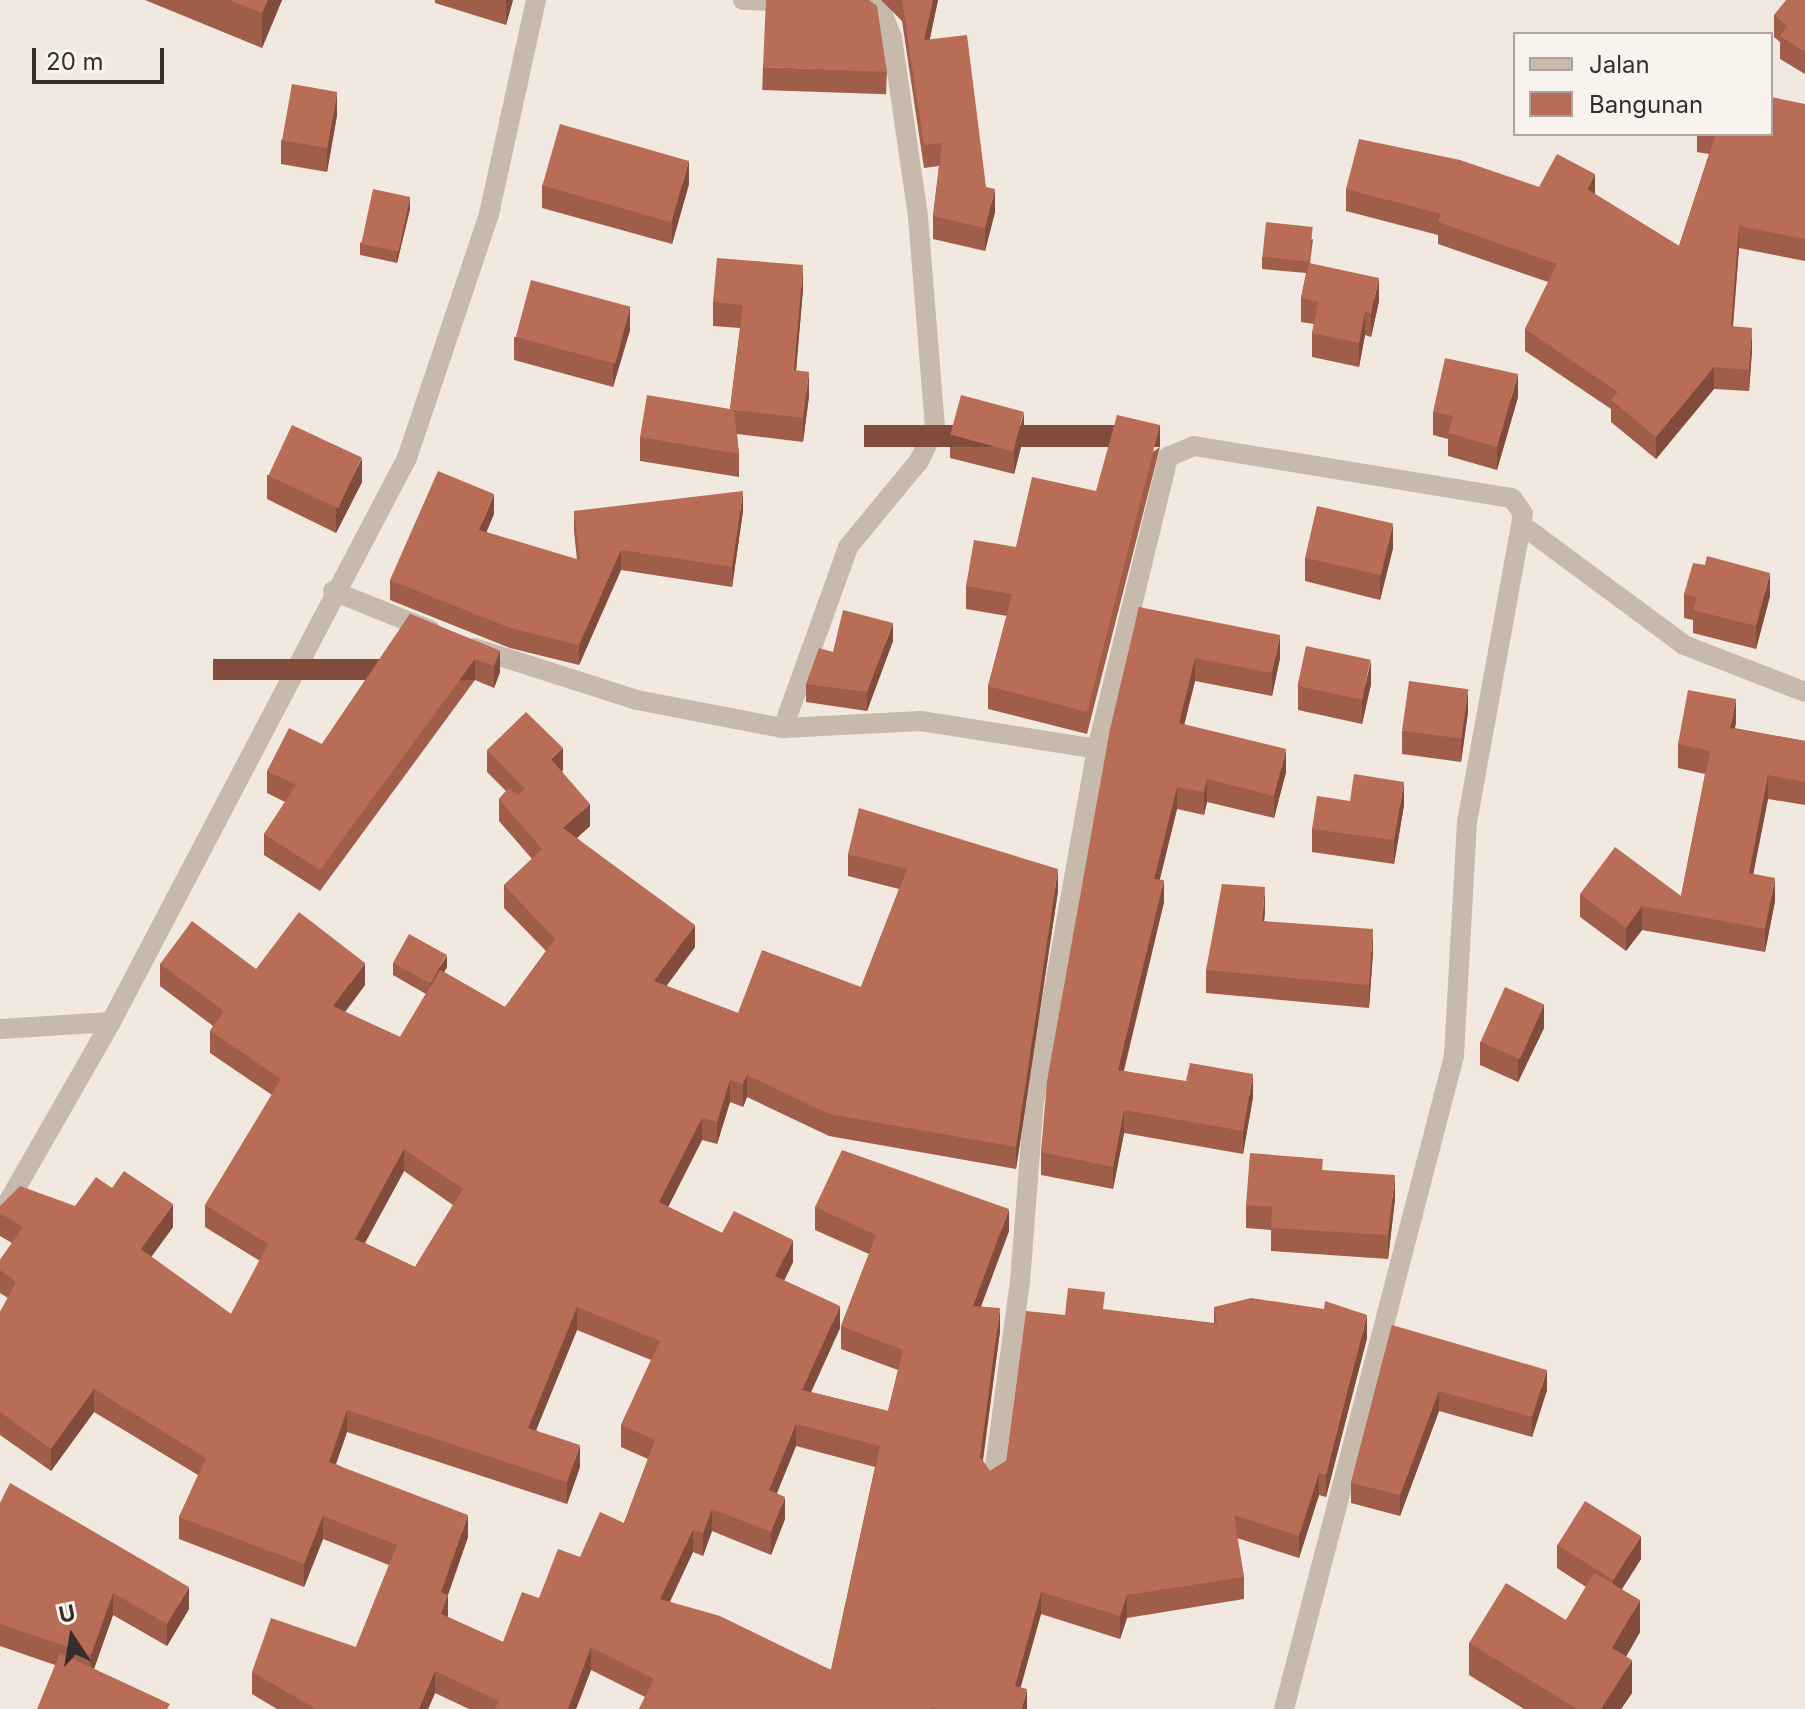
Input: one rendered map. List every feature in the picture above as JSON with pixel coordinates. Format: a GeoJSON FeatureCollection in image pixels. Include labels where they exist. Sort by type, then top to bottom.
{"type":"FeatureCollection","features":[{"type":"Feature","properties":{"kind":"street"},"geometry":{"type":"LineString","coordinates":[[0,1216],[111,1022],[333,591],[407,458],[489,214],[536,0]]}},
{"type":"Feature","properties":{"kind":"street"},"geometry":{"type":"LineString","coordinates":[[743,0],[868,5],[889,23],[918,216],[935,428],[919,461],[848,547],[783,728]]}},
{"type":"Feature","properties":{"kind":"street"},"geometry":{"type":"LineString","coordinates":[[993,1481],[1020,1282],[1032,1116],[1097,749],[1165,465],[1176,450],[1194,446],[1512,498],[1522,525],[1467,822],[1454,1056],[1284,1709]]}},
{"type":"Feature","properties":{"kind":"street"},"geometry":{"type":"LineString","coordinates":[[1522,525],[1684,645],[1805,692]]}},
{"type":"Feature","properties":{"kind":"street"},"geometry":{"type":"LineString","coordinates":[[333,591],[539,674],[783,728],[921,721],[1097,749]]}},
{"type":"Feature","properties":{"kind":"street"},"geometry":{"type":"LineString","coordinates":[[0,1029],[111,1022]]}},
{"type":"Feature","properties":{"kind":"building"},"geometry":{"type":"Polygon","coordinates":[[[229,0],[268,0],[262,13],[229,0]]]}},
{"type":"Feature","properties":{"kind":"building"},"geometry":{"type":"Polygon","coordinates":[[[766,0],[869,0],[877,6],[887,72],[763,67],[766,0]]]}},
{"type":"Feature","properties":{"kind":"building"},"geometry":{"type":"Polygon","coordinates":[[[902,0],[933,0],[924,40],[967,35],[986,187],[995,189],[985,228],[933,216],[942,143],[924,145],[902,0]]]}},
{"type":"Feature","properties":{"kind":"building"},"geometry":{"type":"Polygon","coordinates":[[[1786,0],[1805,0],[1805,52],[1780,36],[1787,26],[1774,15],[1786,0]]]}},
{"type":"Feature","properties":{"kind":"building"},"geometry":{"type":"Polygon","coordinates":[[[292,84],[337,92],[327,148],[282,140],[292,84]]]}},
{"type":"Feature","properties":{"kind":"building"},"geometry":{"type":"Polygon","coordinates":[[[1773,97],[1805,104],[1805,239],[1739,226],[1731,326],[1752,328],[1749,370],[1714,367],[1656,437],[1611,400],[1618,392],[1525,329],[1557,264],[1438,222],[1441,214],[1346,189],[1359,139],[1460,160],[1539,187],[1557,154],[1595,174],[1587,189],[1679,246],[1715,136],[1773,136],[1773,97]]]}},
{"type":"Feature","properties":{"kind":"building"},"geometry":{"type":"Polygon","coordinates":[[[560,124],[689,161],[671,222],[542,186],[560,124]]]}},
{"type":"Feature","properties":{"kind":"building"},"geometry":{"type":"Polygon","coordinates":[[[373,189],[410,197],[399,252],[361,244],[373,189]]]}},
{"type":"Feature","properties":{"kind":"building"},"geometry":{"type":"Polygon","coordinates":[[[1266,222],[1313,227],[1309,262],[1262,257],[1266,222]]]}},
{"type":"Feature","properties":{"kind":"building"},"geometry":{"type":"Polygon","coordinates":[[[717,258],[803,265],[794,370],[809,372],[803,418],[734,410],[739,454],[640,437],[647,395],[730,409],[743,305],[713,302],[717,258]]]}},
{"type":"Feature","properties":{"kind":"building"},"geometry":{"type":"Polygon","coordinates":[[[1309,263],[1379,278],[1371,313],[1365,312],[1359,343],[1312,333],[1318,302],[1301,298],[1309,263]]]}},
{"type":"Feature","properties":{"kind":"building"},"geometry":{"type":"Polygon","coordinates":[[[531,280],[630,307],[615,364],[516,337],[531,280]]]}},
{"type":"Feature","properties":{"kind":"building"},"geometry":{"type":"Polygon","coordinates":[[[1445,358],[1518,374],[1497,447],[1448,433],[1453,416],[1433,412],[1445,358]]]}},
{"type":"Feature","properties":{"kind":"building"},"geometry":{"type":"Polygon","coordinates":[[[961,395],[1024,412],[1013,451],[950,435],[961,395]]]}},
{"type":"Feature","properties":{"kind":"building"},"geometry":{"type":"Polygon","coordinates":[[[1117,415],[1160,425],[1087,712],[988,686],[1012,594],[966,586],[974,540],[1016,547],[1032,477],[1096,491],[1117,415]]]}},
{"type":"Feature","properties":{"kind":"building"},"geometry":{"type":"Polygon","coordinates":[[[292,425],[362,458],[338,508],[268,476],[292,425]]]}},
{"type":"Feature","properties":{"kind":"building"},"geometry":{"type":"Polygon","coordinates":[[[438,471],[494,494],[479,530],[580,560],[574,511],[743,491],[732,567],[621,550],[579,645],[510,628],[390,580],[438,471]]]}},
{"type":"Feature","properties":{"kind":"building"},"geometry":{"type":"Polygon","coordinates":[[[1317,506],[1393,524],[1381,575],[1305,558],[1317,506]]]}},
{"type":"Feature","properties":{"kind":"building"},"geometry":{"type":"Polygon","coordinates":[[[1707,556],[1770,573],[1756,626],[1693,610],[1697,598],[1684,594],[1693,563],[1705,565],[1707,556]]]}},
{"type":"Feature","properties":{"kind":"building"},"geometry":{"type":"Polygon","coordinates":[[[1139,607],[1280,635],[1272,673],[1195,658],[1179,723],[1286,749],[1274,796],[1207,779],[1204,792],[1177,787],[1154,879],[1164,880],[1118,1070],[1186,1081],[1190,1063],[1253,1074],[1243,1131],[1124,1110],[1113,1167],[1041,1152],[1047,1081],[1110,729],[1139,607]]]}},
{"type":"Feature","properties":{"kind":"building"},"geometry":{"type":"Polygon","coordinates":[[[843,610],[893,623],[867,692],[806,684],[819,648],[833,652],[843,610]]]}},
{"type":"Feature","properties":{"kind":"building"},"geometry":{"type":"Polygon","coordinates":[[[410,614],[500,651],[494,666],[475,659],[320,870],[264,834],[296,785],[267,771],[289,728],[322,744],[410,614]]]}},
{"type":"Feature","properties":{"kind":"building"},"geometry":{"type":"Polygon","coordinates":[[[1306,646],[1371,660],[1362,700],[1297,686],[1306,646]]]}},
{"type":"Feature","properties":{"kind":"building"},"geometry":{"type":"Polygon","coordinates":[[[1409,681],[1468,689],[1461,739],[1402,731],[1409,681]]]}},
{"type":"Feature","properties":{"kind":"building"},"geometry":{"type":"Polygon","coordinates":[[[1688,690],[1736,699],[1730,728],[1805,741],[1805,782],[1768,775],[1749,873],[1775,878],[1765,929],[1642,906],[1626,928],[1580,894],[1615,847],[1681,896],[1710,751],[1678,744],[1688,690]]]}},
{"type":"Feature","properties":{"kind":"building"},"geometry":{"type":"Polygon","coordinates":[[[526,712],[563,748],[551,759],[590,804],[563,828],[695,925],[654,981],[738,1013],[762,950],[861,987],[907,869],[848,854],[859,808],[1058,869],[1016,1147],[829,1114],[747,1075],[743,1084],[730,1080],[717,1122],[702,1118],[659,1202],[722,1233],[734,1211],[793,1240],[775,1276],[840,1306],[802,1390],[888,1411],[903,1350],[841,1326],[876,1235],[815,1207],[842,1150],[1009,1209],[973,1306],[1000,1308],[980,1457],[990,1471],[1006,1461],[1026,1311],[1065,1315],[1068,1288],[1105,1292],[1103,1309],[1217,1324],[1214,1307],[1251,1298],[1324,1309],[1325,1301],[1367,1315],[1326,1475],[1319,1473],[1299,1536],[1234,1515],[1244,1577],[1127,1595],[1120,1616],[1041,1592],[1015,1686],[1027,1689],[1022,1709],[639,1709],[654,1679],[591,1647],[568,1709],[495,1709],[499,1701],[435,1671],[419,1709],[316,1709],[252,1672],[271,1618],[356,1647],[397,1545],[323,1516],[304,1564],[179,1517],[206,1458],[94,1389],[51,1449],[0,1412],[0,1312],[16,1282],[0,1270],[0,1260],[23,1227],[0,1213],[0,1206],[20,1186],[75,1206],[96,1177],[112,1188],[124,1171],[173,1204],[141,1249],[231,1314],[268,1244],[205,1205],[281,1079],[210,1031],[224,1011],[160,964],[192,921],[256,969],[299,912],[365,963],[333,1006],[400,1037],[440,970],[505,1007],[555,939],[504,885],[542,849],[499,799],[509,788],[518,795],[525,789],[487,750],[526,712]],[[404,1149],[355,1239],[415,1267],[463,1189],[404,1149]],[[577,1307],[528,1428],[580,1445],[567,1482],[347,1410],[329,1462],[468,1515],[441,1592],[448,1595],[441,1614],[503,1642],[522,1592],[539,1598],[558,1549],[580,1557],[600,1512],[624,1523],[655,1440],[621,1425],[660,1341],[577,1307]],[[796,1424],[769,1490],[785,1497],[771,1532],[712,1509],[703,1533],[693,1530],[660,1599],[720,1616],[831,1670],[880,1446],[796,1424]]]}},
{"type":"Feature","properties":{"kind":"building"},"geometry":{"type":"Polygon","coordinates":[[[1354,774],[1404,782],[1394,840],[1312,829],[1317,796],[1350,801],[1354,774]]]}},
{"type":"Feature","properties":{"kind":"building"},"geometry":{"type":"Polygon","coordinates":[[[1222,884],[1265,887],[1262,921],[1373,929],[1369,985],[1206,970],[1222,884]]]}},
{"type":"Feature","properties":{"kind":"building"},"geometry":{"type":"Polygon","coordinates":[[[409,934],[447,955],[431,984],[393,963],[409,934]]]}},
{"type":"Feature","properties":{"kind":"building"},"geometry":{"type":"Polygon","coordinates":[[[1505,987],[1544,1004],[1520,1059],[1481,1042],[1505,987]]]}},
{"type":"Feature","properties":{"kind":"building"},"geometry":{"type":"Polygon","coordinates":[[[1250,1153],[1323,1159],[1322,1170],[1395,1175],[1388,1235],[1271,1228],[1272,1207],[1246,1205],[1250,1153]]]}},
{"type":"Feature","properties":{"kind":"building"},"geometry":{"type":"Polygon","coordinates":[[[1392,1325],[1547,1370],[1532,1417],[1439,1391],[1400,1495],[1351,1483],[1392,1325]]]}},
{"type":"Feature","properties":{"kind":"building"},"geometry":{"type":"Polygon","coordinates":[[[10,1483],[189,1587],[167,1624],[113,1593],[91,1655],[0,1624],[0,1503],[10,1483]]]}},
{"type":"Feature","properties":{"kind":"building"},"geometry":{"type":"Polygon","coordinates":[[[1585,1501],[1641,1536],[1613,1580],[1557,1545],[1585,1501]]]}},
{"type":"Feature","properties":{"kind":"building"},"geometry":{"type":"Polygon","coordinates":[[[1594,1573],[1640,1600],[1612,1648],[1632,1660],[1601,1709],[1577,1709],[1469,1643],[1506,1583],[1566,1620],[1594,1573]]]}},
{"type":"Feature","properties":{"kind":"building"},"geometry":{"type":"Polygon","coordinates":[[[60,1653],[170,1704],[167,1709],[37,1709],[60,1653]]]}}]}
